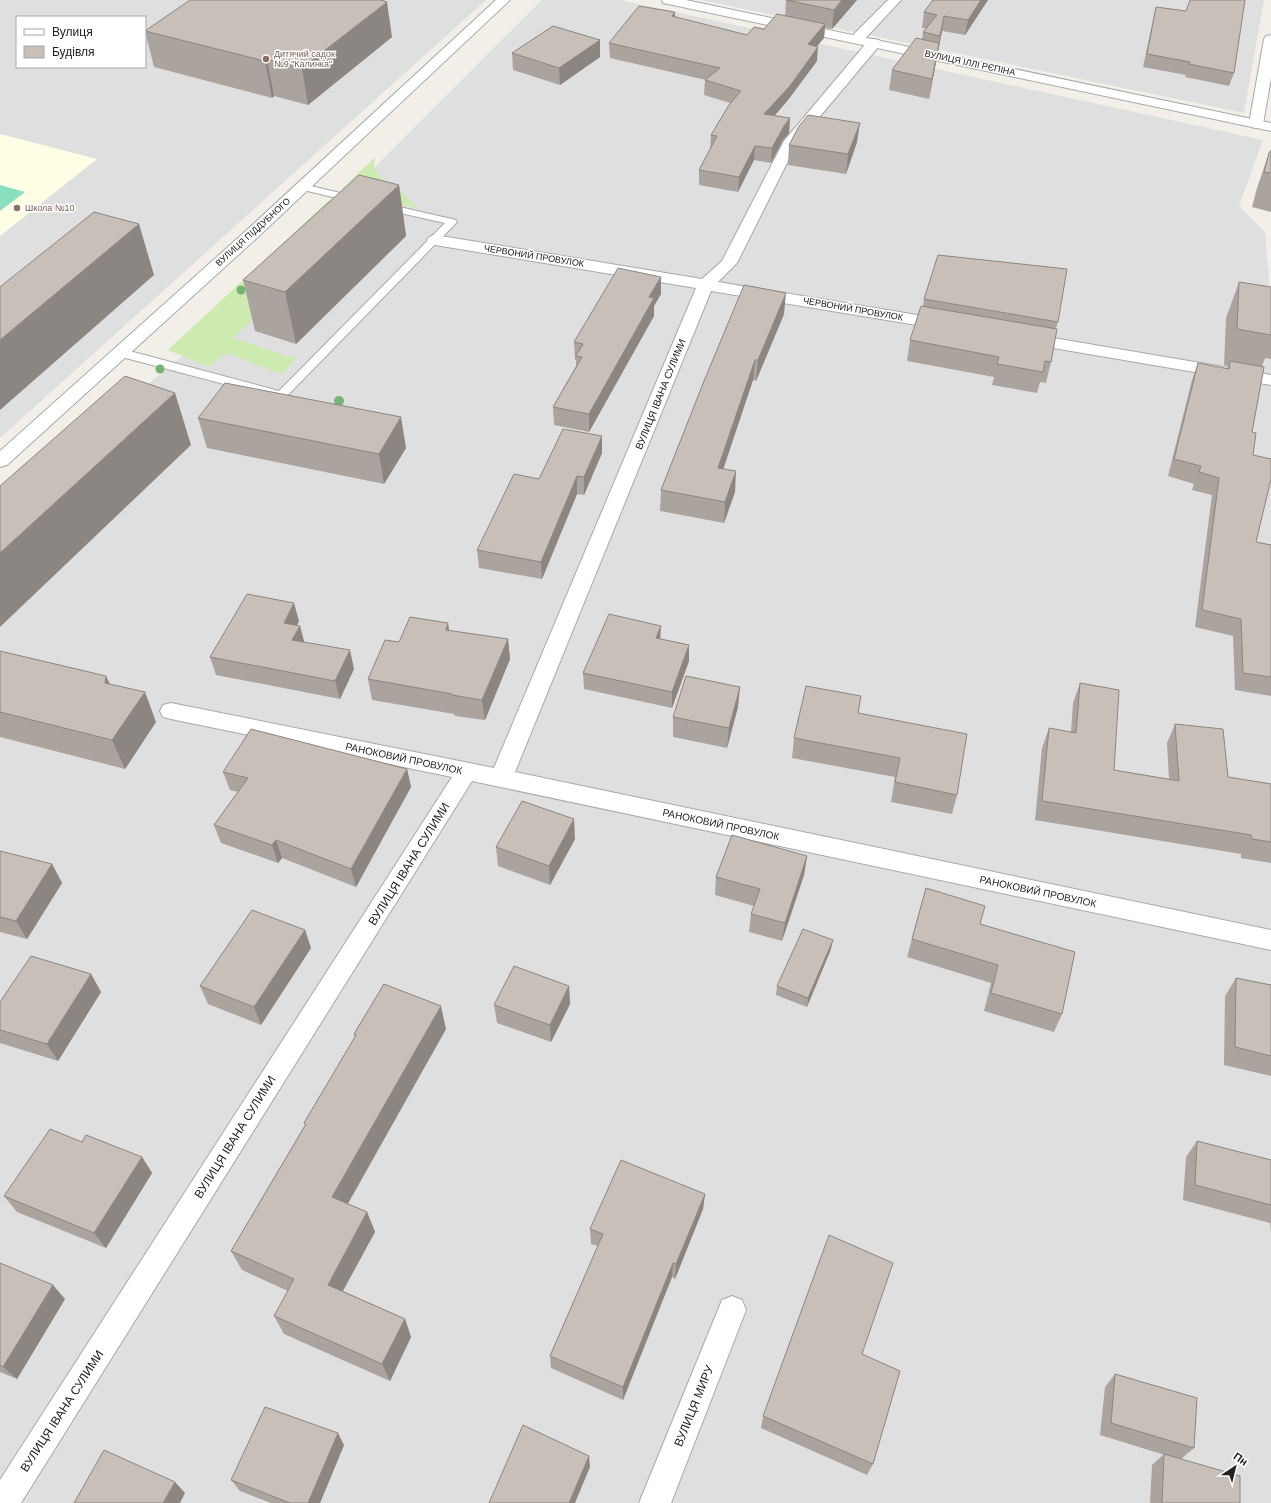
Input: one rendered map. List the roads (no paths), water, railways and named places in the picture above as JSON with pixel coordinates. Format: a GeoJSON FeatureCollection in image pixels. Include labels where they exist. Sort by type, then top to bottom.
{"type":"FeatureCollection","features":[{"type":"Feature","properties":{"kind":"street","name":"ВУЛИЦЯ ПІДДУБНОГО"},"geometry":{"type":"LineString","coordinates":[[0,462],[304,187],[504,0]]}},
{"type":"Feature","properties":{"kind":"street","name":"ВУЛИЦЯ ІЛЛІ РЄПІНА"},"geometry":{"type":"LineString","coordinates":[[668,0],[1271,127]]}},
{"type":"Feature","properties":{"kind":"street","name":"ВУЛИЦЯ ІВАНА СУЛИМИ"},"geometry":{"type":"LineString","coordinates":[[501,778],[706,284],[729,264],[789,144],[866,41],[894,0]]}},
{"type":"Feature","properties":{"kind":"street"},"geometry":{"type":"LineString","coordinates":[[1256,124],[1271,39]]}},
{"type":"Feature","properties":{"kind":"street","name":"ЧЕРВОНИЙ ПРОВУЛОК"},"geometry":{"type":"LineString","coordinates":[[435,240],[965,328]]}},
{"type":"Feature","properties":{"kind":"street"},"geometry":{"type":"LineString","coordinates":[[1012,336],[1271,380]]}},
{"type":"Feature","properties":{"kind":"street","name":"РАНОКОВИЙ ПРОВУЛОК"},"geometry":{"type":"LineString","coordinates":[[171,711],[501,778],[1271,940]]}},
{"type":"Feature","properties":{"kind":"street","name":"ВУЛИЦЯ ІВАНА СУЛИМИ"},"geometry":{"type":"LineString","coordinates":[[3,1503],[467,771]]}},
{"type":"Feature","properties":{"kind":"street","name":"ВУЛИЦЯ МИРУ"},"geometry":{"type":"LineString","coordinates":[[655,1503],[732,1310]]}},
{"type":"Feature","properties":{"kind":"lane"},"geometry":{"type":"LineString","coordinates":[[122,353],[282,395],[452,222],[304,187]]}},
{"type":"Feature","properties":{"kind":"place","name":"Дитячий садок №9 \"Калинка\""},"geometry":{"type":"Point","coordinates":[266,59]}},
{"type":"Feature","properties":{"kind":"place","name":"Школа №10"},"geometry":{"type":"Point","coordinates":[17,208]}}]}
